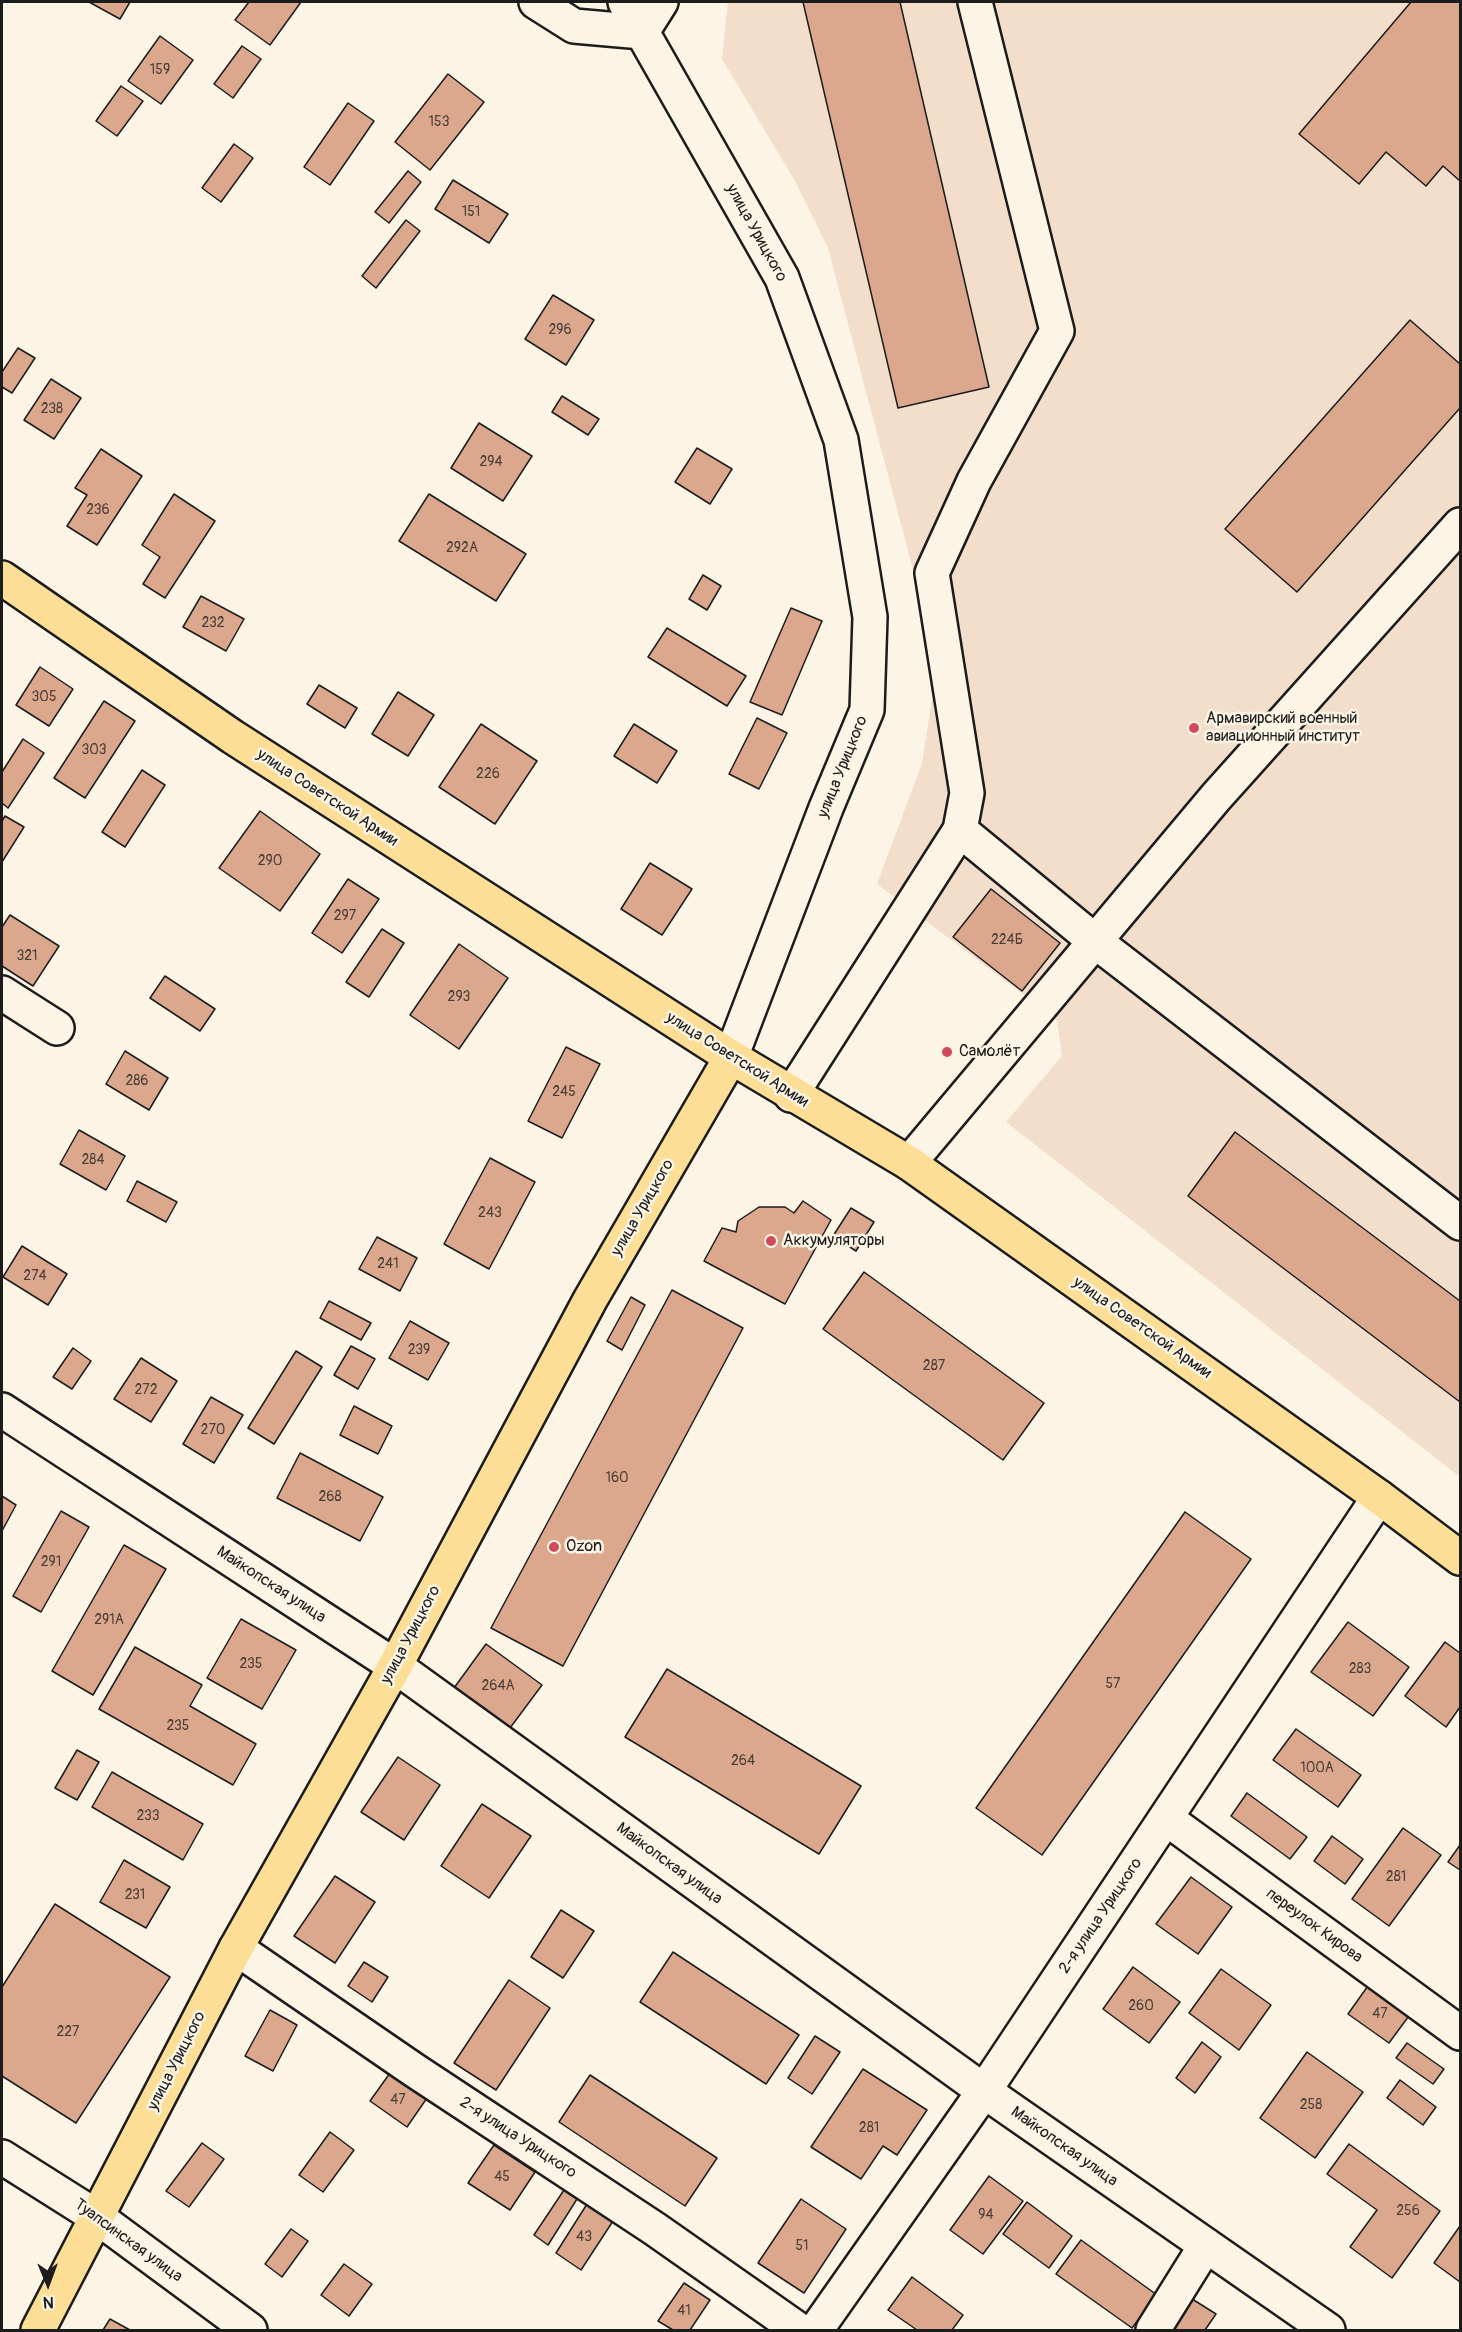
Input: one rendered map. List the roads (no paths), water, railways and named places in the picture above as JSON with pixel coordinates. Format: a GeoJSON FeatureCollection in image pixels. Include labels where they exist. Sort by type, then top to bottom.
{"type":"FeatureCollection","features":[{"type":"Feature","properties":{"kind":"main road","name":"улица Советской Армии"},"geometry":{"type":"LineString","coordinates":[[2,578],[232,737],[791,1095],[909,1164],[1379,1497],[1461,1558]]}},
{"type":"Feature","properties":{"kind":"main road","name":"улица Урицкого"},"geometry":{"type":"LineString","coordinates":[[38,2331],[236,1948],[395,1666],[590,1300],[731,1057]]}},
{"type":"Feature","properties":{"kind":"street"},"geometry":{"type":"LineString","coordinates":[[536,2],[574,26],[642,32],[661,2]]}},
{"type":"Feature","properties":{"kind":"street","name":"улица Урицкого"},"geometry":{"type":"LineString","coordinates":[[625,2],[782,278],[841,440],[870,617],[867,710],[826,808],[731,1057]]}},
{"type":"Feature","properties":{"kind":"street"},"geometry":{"type":"LineString","coordinates":[[791,1095],[960,830],[968,793],[932,573],[974,481],[1057,331],[975,2]]}},
{"type":"Feature","properties":{"kind":"street"},"geometry":{"type":"LineString","coordinates":[[909,1164],[1216,797],[1461,525]]}},
{"type":"Feature","properties":{"kind":"street"},"geometry":{"type":"LineString","coordinates":[[960,830],[1096,942],[1461,1222]]}},
{"type":"Feature","properties":{"kind":"street"},"geometry":{"type":"LineString","coordinates":[[2,993],[57,1028]]}},
{"type":"Feature","properties":{"kind":"street","name":"Майкопская улица"},"geometry":{"type":"LineString","coordinates":[[2,1410],[395,1666],[984,2091],[1328,2331]]}},
{"type":"Feature","properties":{"kind":"street","name":"2-я улица Урицкого"},"geometry":{"type":"LineString","coordinates":[[816,2331],[984,2091],[1379,1497]]}},
{"type":"Feature","properties":{"kind":"street","name":"переулок Кирова"},"geometry":{"type":"LineString","coordinates":[[1167,1818],[1461,2033]]}},
{"type":"Feature","properties":{"kind":"street","name":"2-я улица Урицкого"},"geometry":{"type":"LineString","coordinates":[[236,1948],[655,2229],[799,2331]]}},
{"type":"Feature","properties":{"kind":"street","name":"Туапсинская улица"},"geometry":{"type":"LineString","coordinates":[[2,2157],[97,2217],[250,2331]]}},
{"type":"Feature","properties":{"kind":"street"},"geometry":{"type":"LineString","coordinates":[[1153,2331],[1206,2245]]}},
{"type":"Feature","properties":{"kind":"place","name":"Армавирский военный авиационный институт"},"geometry":{"type":"Point","coordinates":[1194,728]}},
{"type":"Feature","properties":{"kind":"place","name":"Самолёт"},"geometry":{"type":"Point","coordinates":[947,1052]}},
{"type":"Feature","properties":{"kind":"place","name":"Аккумуляторы"},"geometry":{"type":"Point","coordinates":[771,1241]}},
{"type":"Feature","properties":{"kind":"place","name":"Ozon"},"geometry":{"type":"Point","coordinates":[554,1547]}}]}
